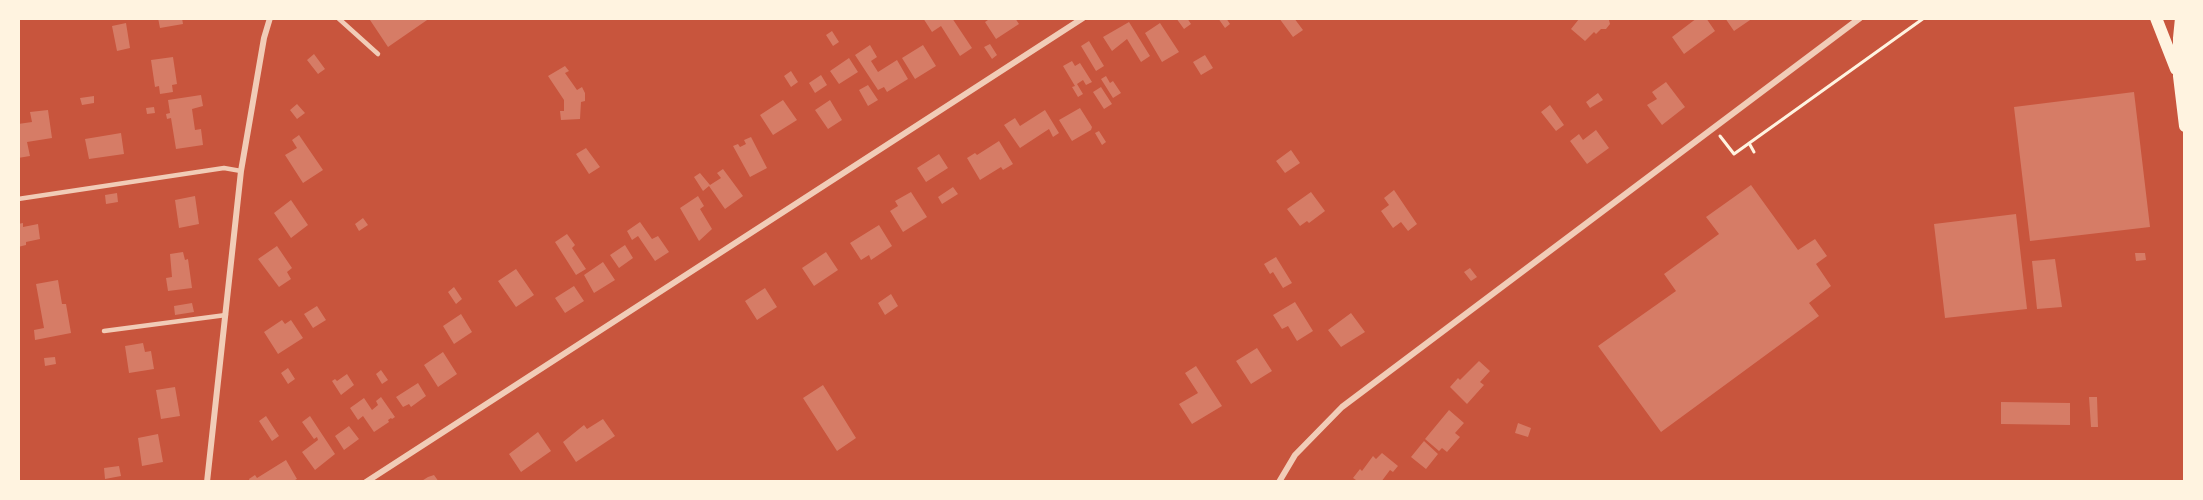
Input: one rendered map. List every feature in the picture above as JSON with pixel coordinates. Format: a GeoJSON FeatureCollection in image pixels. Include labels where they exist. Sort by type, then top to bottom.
{"type":"FeatureCollection","features":[{"type":"Feature","properties":{"kind":"main road"},"geometry":{"type":"LineString","coordinates":[[2156,18],[2179,76]]}},
{"type":"Feature","properties":{"kind":"main road"},"geometry":{"type":"LineString","coordinates":[[2181,18],[2179,76],[2185,126]]}},
{"type":"Feature","properties":{"kind":"street"},"geometry":{"type":"LineString","coordinates":[[207,482],[241,171],[264,38],[270,18]]}},
{"type":"Feature","properties":{"kind":"street"},"geometry":{"type":"LineString","coordinates":[[366,482],[1083,18]]}},
{"type":"Feature","properties":{"kind":"street"},"geometry":{"type":"LineString","coordinates":[[1280,482],[1295,455],[1342,407],[1860,18]]}},
{"type":"Feature","properties":{"kind":"lane"},"geometry":{"type":"LineString","coordinates":[[338,18],[378,54]]}},
{"type":"Feature","properties":{"kind":"lane"},"geometry":{"type":"LineString","coordinates":[[18,199],[224,168],[241,171]]}},
{"type":"Feature","properties":{"kind":"lane"},"geometry":{"type":"LineString","coordinates":[[104,332],[226,315]]}},
{"type":"Feature","properties":{"kind":"path"},"geometry":{"type":"LineString","coordinates":[[1714,128],[1734,154],[1924,18]]}},
{"type":"Feature","properties":{"kind":"path"},"geometry":{"type":"LineString","coordinates":[[1749,143],[1754,152]]}},
{"type":"Feature","properties":{"kind":"building"},"geometry":{"type":"Polygon","coordinates":[[[158,18],[182,18],[183,24],[160,28],[158,18]]]}},
{"type":"Feature","properties":{"kind":"building"},"geometry":{"type":"Polygon","coordinates":[[[372,18],[430,18],[388,47],[370,20],[372,18]]]}},
{"type":"Feature","properties":{"kind":"building"},"geometry":{"type":"Polygon","coordinates":[[[923,18],[952,18],[972,48],[960,56],[941,26],[932,32],[923,18]]]}},
{"type":"Feature","properties":{"kind":"building"},"geometry":{"type":"Polygon","coordinates":[[[991,18],[1015,18],[1019,24],[996,39],[985,22],[991,18]]]}},
{"type":"Feature","properties":{"kind":"building"},"geometry":{"type":"Polygon","coordinates":[[[1176,18],[1187,18],[1191,24],[1184,29],[1176,18]]]}},
{"type":"Feature","properties":{"kind":"building"},"geometry":{"type":"Polygon","coordinates":[[[1218,18],[1226,18],[1230,24],[1225,28],[1218,18]]]}},
{"type":"Feature","properties":{"kind":"building"},"geometry":{"type":"Polygon","coordinates":[[[1279,18],[1294,18],[1303,30],[1293,37],[1279,18]]]}},
{"type":"Feature","properties":{"kind":"building"},"geometry":{"type":"Polygon","coordinates":[[[1576,18],[1611,18],[1606,29],[1601,29],[1596,34],[1594,32],[1585,41],[1571,29],[1579,19],[1576,18]]]}},
{"type":"Feature","properties":{"kind":"building"},"geometry":{"type":"Polygon","coordinates":[[[1697,18],[1706,18],[1715,31],[1684,54],[1672,37],[1697,18]]]}},
{"type":"Feature","properties":{"kind":"building"},"geometry":{"type":"Polygon","coordinates":[[[1725,18],[1753,18],[1734,31],[1725,18]]]}},
{"type":"Feature","properties":{"kind":"building"},"geometry":{"type":"Polygon","coordinates":[[[1129,22],[1150,56],[1141,62],[1127,39],[1112,51],[1103,37],[1129,22]]]}},
{"type":"Feature","properties":{"kind":"building"},"geometry":{"type":"Polygon","coordinates":[[[126,23],[130,48],[117,51],[112,26],[126,23]]]}},
{"type":"Feature","properties":{"kind":"building"},"geometry":{"type":"Polygon","coordinates":[[[1160,23],[1179,52],[1162,62],[1145,33],[1160,23]]]}},
{"type":"Feature","properties":{"kind":"building"},"geometry":{"type":"Polygon","coordinates":[[[832,31],[839,42],[833,46],[826,35],[832,31]]]}},
{"type":"Feature","properties":{"kind":"building"},"geometry":{"type":"Polygon","coordinates":[[[1089,41],[1104,66],[1096,71],[1081,46],[1089,41]]]}},
{"type":"Feature","properties":{"kind":"building"},"geometry":{"type":"Polygon","coordinates":[[[990,44],[997,55],[992,59],[984,47],[990,44]]]}},
{"type":"Feature","properties":{"kind":"building"},"geometry":{"type":"Polygon","coordinates":[[[870,45],[877,57],[871,61],[878,72],[897,60],[908,79],[887,92],[884,87],[878,90],[855,55],[870,45]]]}},
{"type":"Feature","properties":{"kind":"building"},"geometry":{"type":"Polygon","coordinates":[[[923,45],[936,66],[915,79],[902,58],[923,45]]]}},
{"type":"Feature","properties":{"kind":"building"},"geometry":{"type":"Polygon","coordinates":[[[314,54],[325,69],[318,74],[307,60],[314,54]]]}},
{"type":"Feature","properties":{"kind":"building"},"geometry":{"type":"Polygon","coordinates":[[[1205,55],[1213,68],[1201,75],[1193,62],[1205,55]]]}},
{"type":"Feature","properties":{"kind":"building"},"geometry":{"type":"Polygon","coordinates":[[[173,57],[177,84],[172,85],[173,92],[160,94],[159,86],[155,87],[151,60],[173,57]]]}},
{"type":"Feature","properties":{"kind":"building"},"geometry":{"type":"Polygon","coordinates":[[[849,58],[858,72],[839,84],[830,71],[849,58]]]}},
{"type":"Feature","properties":{"kind":"building"},"geometry":{"type":"Polygon","coordinates":[[[1072,61],[1075,66],[1080,63],[1092,82],[1086,85],[1083,80],[1077,84],[1083,94],[1078,97],[1072,87],[1075,86],[1063,66],[1072,61]]]}},
{"type":"Feature","properties":{"kind":"building"},"geometry":{"type":"Polygon","coordinates":[[[565,66],[569,71],[565,73],[577,90],[582,87],[585,93],[585,101],[581,102],[580,119],[561,120],[560,111],[564,111],[564,100],[548,76],[565,66]]]}},
{"type":"Feature","properties":{"kind":"building"},"geometry":{"type":"Polygon","coordinates":[[[791,71],[798,82],[791,87],[784,76],[791,71]]]}},
{"type":"Feature","properties":{"kind":"building"},"geometry":{"type":"Polygon","coordinates":[[[821,75],[827,85],[815,93],[809,83],[821,75]]]}},
{"type":"Feature","properties":{"kind":"building"},"geometry":{"type":"Polygon","coordinates":[[[1106,76],[1110,83],[1113,81],[1121,93],[1113,98],[1101,79],[1106,76]]]}},
{"type":"Feature","properties":{"kind":"building"},"geometry":{"type":"Polygon","coordinates":[[[1666,82],[1685,107],[1662,125],[1647,105],[1657,99],[1652,92],[1666,82]]]}},
{"type":"Feature","properties":{"kind":"building"},"geometry":{"type":"Polygon","coordinates":[[[868,85],[878,100],[868,106],[859,90],[868,85]]]}},
{"type":"Feature","properties":{"kind":"building"},"geometry":{"type":"Polygon","coordinates":[[[1101,87],[1112,104],[1104,109],[1093,92],[1101,87]]]}},
{"type":"Feature","properties":{"kind":"building"},"geometry":{"type":"Polygon","coordinates":[[[2134,92],[2150,227],[2030,241],[2014,107],[2134,92]]]}},
{"type":"Feature","properties":{"kind":"building"},"geometry":{"type":"Polygon","coordinates":[[[1598,93],[1603,100],[1590,108],[1586,102],[1598,93]]]}},
{"type":"Feature","properties":{"kind":"building"},"geometry":{"type":"Polygon","coordinates":[[[201,95],[203,106],[192,109],[195,130],[201,129],[203,145],[176,149],[171,118],[167,119],[166,114],[170,113],[168,100],[201,95]]]}},
{"type":"Feature","properties":{"kind":"building"},"geometry":{"type":"Polygon","coordinates":[[[94,96],[94,103],[82,105],[80,98],[94,96]]]}},
{"type":"Feature","properties":{"kind":"building"},"geometry":{"type":"Polygon","coordinates":[[[783,100],[797,120],[773,135],[760,115],[783,100]]]}},
{"type":"Feature","properties":{"kind":"building"},"geometry":{"type":"Polygon","coordinates":[[[830,100],[842,120],[828,129],[815,110],[830,100]]]}},
{"type":"Feature","properties":{"kind":"building"},"geometry":{"type":"Polygon","coordinates":[[[297,104],[305,113],[297,119],[290,110],[297,104]]]}},
{"type":"Feature","properties":{"kind":"building"},"geometry":{"type":"Polygon","coordinates":[[[1550,105],[1564,125],[1556,131],[1541,112],[1550,105]]]}},
{"type":"Feature","properties":{"kind":"building"},"geometry":{"type":"Polygon","coordinates":[[[154,107],[155,113],[147,114],[146,108],[154,107]]]}},
{"type":"Feature","properties":{"kind":"building"},"geometry":{"type":"Polygon","coordinates":[[[1080,108],[1092,127],[1091,130],[1072,141],[1059,120],[1080,108]]]}},
{"type":"Feature","properties":{"kind":"building"},"geometry":{"type":"Polygon","coordinates":[[[48,110],[52,138],[27,142],[30,156],[18,158],[18,124],[32,122],[30,112],[48,110]]]}},
{"type":"Feature","properties":{"kind":"building"},"geometry":{"type":"Polygon","coordinates":[[[1045,110],[1059,133],[1053,137],[1049,129],[1020,148],[1004,125],[1015,118],[1020,126],[1045,110]]]}},
{"type":"Feature","properties":{"kind":"building"},"geometry":{"type":"Polygon","coordinates":[[[1596,130],[1609,148],[1587,164],[1570,141],[1579,134],[1583,140],[1596,130]]]}},
{"type":"Feature","properties":{"kind":"building"},"geometry":{"type":"Polygon","coordinates":[[[1099,131],[1106,142],[1102,145],[1095,133],[1099,131]]]}},
{"type":"Feature","properties":{"kind":"building"},"geometry":{"type":"Polygon","coordinates":[[[121,133],[124,154],[89,159],[85,139],[121,133]]]}},
{"type":"Feature","properties":{"kind":"building"},"geometry":{"type":"Polygon","coordinates":[[[299,135],[323,170],[303,183],[285,155],[297,148],[292,140],[299,135]]]}},
{"type":"Feature","properties":{"kind":"building"},"geometry":{"type":"Polygon","coordinates":[[[751,137],[767,168],[750,177],[733,146],[738,144],[740,147],[746,144],[744,140],[751,137]]]}},
{"type":"Feature","properties":{"kind":"building"},"geometry":{"type":"Polygon","coordinates":[[[999,141],[1013,164],[1003,170],[1001,167],[980,180],[967,158],[975,153],[977,155],[999,141]]]}},
{"type":"Feature","properties":{"kind":"building"},"geometry":{"type":"Polygon","coordinates":[[[586,148],[600,167],[589,174],[576,154],[586,148]]]}},
{"type":"Feature","properties":{"kind":"building"},"geometry":{"type":"Polygon","coordinates":[[[1291,150],[1300,163],[1285,173],[1276,161],[1291,150]]]}},
{"type":"Feature","properties":{"kind":"building"},"geometry":{"type":"Polygon","coordinates":[[[939,154],[948,168],[926,182],[917,168],[939,154]]]}},
{"type":"Feature","properties":{"kind":"building"},"geometry":{"type":"Polygon","coordinates":[[[723,169],[743,196],[725,209],[709,186],[703,191],[694,177],[700,173],[710,185],[721,178],[717,173],[723,169]]]}},
{"type":"Feature","properties":{"kind":"building"},"geometry":{"type":"Polygon","coordinates":[[[1751,185],[1798,250],[1815,239],[1827,256],[1816,264],[1831,286],[1809,303],[1819,316],[1661,432],[1598,346],[1676,291],[1664,274],[1719,234],[1706,217],[1751,185]]]}},
{"type":"Feature","properties":{"kind":"building"},"geometry":{"type":"Polygon","coordinates":[[[953,187],[958,194],[942,204],[938,197],[953,187]]]}},
{"type":"Feature","properties":{"kind":"building"},"geometry":{"type":"Polygon","coordinates":[[[1394,190],[1417,224],[1408,231],[1401,222],[1393,228],[1381,211],[1389,205],[1384,198],[1394,190]]]}},
{"type":"Feature","properties":{"kind":"building"},"geometry":{"type":"Polygon","coordinates":[[[911,192],[927,217],[903,232],[890,211],[898,206],[895,201],[911,192]]]}},
{"type":"Feature","properties":{"kind":"building"},"geometry":{"type":"Polygon","coordinates":[[[1311,192],[1325,211],[1309,223],[1307,221],[1300,226],[1287,209],[1311,192]]]}},
{"type":"Feature","properties":{"kind":"building"},"geometry":{"type":"Polygon","coordinates":[[[117,193],[118,202],[106,204],[105,195],[117,193]]]}},
{"type":"Feature","properties":{"kind":"building"},"geometry":{"type":"Polygon","coordinates":[[[195,196],[199,224],[179,228],[175,200],[195,196]]]}},
{"type":"Feature","properties":{"kind":"building"},"geometry":{"type":"Polygon","coordinates":[[[698,196],[704,206],[700,209],[712,229],[699,241],[680,208],[698,196]]]}},
{"type":"Feature","properties":{"kind":"building"},"geometry":{"type":"Polygon","coordinates":[[[291,200],[308,225],[291,238],[274,213],[291,200]]]}},
{"type":"Feature","properties":{"kind":"building"},"geometry":{"type":"Polygon","coordinates":[[[2016,214],[2027,309],[1945,318],[1934,224],[2016,214]]]}},
{"type":"Feature","properties":{"kind":"building"},"geometry":{"type":"Polygon","coordinates":[[[363,218],[368,225],[359,231],[355,224],[363,218]]]}},
{"type":"Feature","properties":{"kind":"building"},"geometry":{"type":"Polygon","coordinates":[[[640,222],[652,239],[658,236],[669,252],[655,261],[638,236],[632,240],[627,231],[640,222]]]}},
{"type":"Feature","properties":{"kind":"building"},"geometry":{"type":"Polygon","coordinates":[[[23,223],[23,227],[38,224],[40,239],[26,242],[26,245],[18,247],[18,224],[23,223]]]}},
{"type":"Feature","properties":{"kind":"building"},"geometry":{"type":"Polygon","coordinates":[[[879,225],[892,246],[871,260],[869,255],[861,260],[850,243],[879,225]]]}},
{"type":"Feature","properties":{"kind":"building"},"geometry":{"type":"Polygon","coordinates":[[[567,234],[575,245],[572,248],[586,269],[576,275],[555,242],[567,234]]]}},
{"type":"Feature","properties":{"kind":"building"},"geometry":{"type":"Polygon","coordinates":[[[625,245],[633,258],[619,268],[610,255],[625,245]]]}},
{"type":"Feature","properties":{"kind":"building"},"geometry":{"type":"Polygon","coordinates":[[[277,246],[292,268],[287,272],[291,279],[279,287],[258,259],[277,246]]]}},
{"type":"Feature","properties":{"kind":"building"},"geometry":{"type":"Polygon","coordinates":[[[183,252],[185,260],[188,259],[192,288],[168,291],[166,278],[172,277],[170,254],[183,252]]]}},
{"type":"Feature","properties":{"kind":"building"},"geometry":{"type":"Polygon","coordinates":[[[826,252],[838,270],[814,286],[802,268],[826,252]]]}},
{"type":"Feature","properties":{"kind":"building"},"geometry":{"type":"Polygon","coordinates":[[[2135,253],[2145,253],[2146,260],[2136,261],[2135,253]]]}},
{"type":"Feature","properties":{"kind":"building"},"geometry":{"type":"Polygon","coordinates":[[[1276,257],[1292,283],[1283,288],[1273,272],[1270,274],[1264,264],[1276,257]]]}},
{"type":"Feature","properties":{"kind":"building"},"geometry":{"type":"Polygon","coordinates":[[[2055,259],[2062,307],[2037,309],[2032,261],[2055,259]]]}},
{"type":"Feature","properties":{"kind":"building"},"geometry":{"type":"Polygon","coordinates":[[[603,262],[615,280],[594,293],[584,275],[603,262]]]}},
{"type":"Feature","properties":{"kind":"building"},"geometry":{"type":"Polygon","coordinates":[[[1470,268],[1477,277],[1471,281],[1464,272],[1470,268]]]}},
{"type":"Feature","properties":{"kind":"building"},"geometry":{"type":"Polygon","coordinates":[[[516,269],[534,295],[516,307],[498,281],[516,269]]]}},
{"type":"Feature","properties":{"kind":"building"},"geometry":{"type":"Polygon","coordinates":[[[58,280],[62,304],[66,304],[71,333],[35,340],[34,330],[44,328],[36,284],[58,280]]]}},
{"type":"Feature","properties":{"kind":"building"},"geometry":{"type":"Polygon","coordinates":[[[574,286],[584,301],[565,313],[555,298],[574,286]]]}},
{"type":"Feature","properties":{"kind":"building"},"geometry":{"type":"Polygon","coordinates":[[[454,287],[462,299],[456,304],[448,292],[454,287]]]}},
{"type":"Feature","properties":{"kind":"building"},"geometry":{"type":"Polygon","coordinates":[[[765,288],[777,307],[757,320],[745,301],[765,288]]]}},
{"type":"Feature","properties":{"kind":"building"},"geometry":{"type":"Polygon","coordinates":[[[891,294],[898,306],[885,315],[878,303],[891,294]]]}},
{"type":"Feature","properties":{"kind":"building"},"geometry":{"type":"Polygon","coordinates":[[[1295,302],[1313,331],[1297,341],[1288,326],[1282,329],[1273,315],[1295,302]]]}},
{"type":"Feature","properties":{"kind":"building"},"geometry":{"type":"Polygon","coordinates":[[[192,303],[194,312],[175,315],[174,306],[192,303]]]}},
{"type":"Feature","properties":{"kind":"building"},"geometry":{"type":"Polygon","coordinates":[[[317,306],[326,320],[313,328],[304,314],[317,306]]]}},
{"type":"Feature","properties":{"kind":"building"},"geometry":{"type":"Polygon","coordinates":[[[1351,313],[1365,332],[1341,347],[1328,330],[1351,313]]]}},
{"type":"Feature","properties":{"kind":"building"},"geometry":{"type":"Polygon","coordinates":[[[461,314],[472,332],[454,344],[443,326],[461,314]]]}},
{"type":"Feature","properties":{"kind":"building"},"geometry":{"type":"Polygon","coordinates":[[[282,320],[285,324],[291,320],[303,338],[278,354],[264,332],[282,320]]]}},
{"type":"Feature","properties":{"kind":"building"},"geometry":{"type":"Polygon","coordinates":[[[143,343],[145,352],[151,351],[154,369],[129,373],[125,346],[143,343]]]}},
{"type":"Feature","properties":{"kind":"building"},"geometry":{"type":"Polygon","coordinates":[[[1257,348],[1272,371],[1251,384],[1236,361],[1257,348]]]}},
{"type":"Feature","properties":{"kind":"building"},"geometry":{"type":"Polygon","coordinates":[[[443,352],[457,374],[438,387],[424,365],[443,352]]]}},
{"type":"Feature","properties":{"kind":"building"},"geometry":{"type":"Polygon","coordinates":[[[55,357],[56,364],[45,366],[44,358],[55,357]]]}},
{"type":"Feature","properties":{"kind":"building"},"geometry":{"type":"Polygon","coordinates":[[[1479,361],[1490,371],[1480,382],[1484,385],[1467,404],[1450,387],[1479,361]]]}},
{"type":"Feature","properties":{"kind":"building"},"geometry":{"type":"Polygon","coordinates":[[[1196,366],[1222,406],[1192,424],[1179,404],[1198,393],[1185,373],[1196,366]]]}},
{"type":"Feature","properties":{"kind":"building"},"geometry":{"type":"Polygon","coordinates":[[[288,368],[295,379],[288,384],[281,373],[288,368]]]}},
{"type":"Feature","properties":{"kind":"building"},"geometry":{"type":"Polygon","coordinates":[[[381,370],[388,380],[382,384],[376,374],[381,370]]]}},
{"type":"Feature","properties":{"kind":"building"},"geometry":{"type":"Polygon","coordinates":[[[347,374],[354,385],[341,395],[332,381],[335,379],[337,381],[347,374]]]}},
{"type":"Feature","properties":{"kind":"building"},"geometry":{"type":"Polygon","coordinates":[[[418,383],[426,396],[411,407],[409,404],[403,407],[396,397],[418,383]]]}},
{"type":"Feature","properties":{"kind":"building"},"geometry":{"type":"Polygon","coordinates":[[[823,385],[856,438],[837,451],[803,398],[823,385]]]}},
{"type":"Feature","properties":{"kind":"building"},"geometry":{"type":"Polygon","coordinates":[[[175,387],[180,416],[161,419],[156,390],[175,387]]]}},
{"type":"Feature","properties":{"kind":"building"},"geometry":{"type":"Polygon","coordinates":[[[381,397],[395,417],[374,432],[363,416],[358,420],[350,408],[364,398],[372,410],[378,405],[376,401],[381,397]]]}},
{"type":"Feature","properties":{"kind":"building"},"geometry":{"type":"Polygon","coordinates":[[[2089,397],[2097,397],[2098,427],[2091,427],[2089,397]]]}},
{"type":"Feature","properties":{"kind":"building"},"geometry":{"type":"Polygon","coordinates":[[[2001,402],[2070,403],[2070,425],[2001,424],[2001,402]]]}},
{"type":"Feature","properties":{"kind":"building"},"geometry":{"type":"Polygon","coordinates":[[[1449,410],[1464,423],[1455,433],[1460,437],[1447,452],[1442,448],[1439,451],[1425,439],[1449,410]]]}},
{"type":"Feature","properties":{"kind":"building"},"geometry":{"type":"Polygon","coordinates":[[[266,416],[279,436],[272,441],[259,421],[266,416]]]}},
{"type":"Feature","properties":{"kind":"building"},"geometry":{"type":"Polygon","coordinates":[[[310,416],[335,454],[315,470],[302,452],[318,440],[317,437],[314,439],[302,422],[310,416]]]}},
{"type":"Feature","properties":{"kind":"building"},"geometry":{"type":"Polygon","coordinates":[[[603,419],[615,436],[576,462],[563,442],[584,425],[587,429],[603,419]]]}},
{"type":"Feature","properties":{"kind":"building"},"geometry":{"type":"Polygon","coordinates":[[[1518,423],[1531,428],[1528,437],[1515,433],[1518,423]]]}},
{"type":"Feature","properties":{"kind":"building"},"geometry":{"type":"Polygon","coordinates":[[[349,426],[359,439],[344,450],[335,436],[349,426]]]}},
{"type":"Feature","properties":{"kind":"building"},"geometry":{"type":"Polygon","coordinates":[[[538,432],[551,451],[521,472],[509,454],[538,432]]]}},
{"type":"Feature","properties":{"kind":"building"},"geometry":{"type":"Polygon","coordinates":[[[158,434],[163,462],[142,466],[138,438],[158,434]]]}},
{"type":"Feature","properties":{"kind":"building"},"geometry":{"type":"Polygon","coordinates":[[[1424,441],[1438,454],[1426,469],[1411,457],[1424,441]]]}},
{"type":"Feature","properties":{"kind":"building"},"geometry":{"type":"Polygon","coordinates":[[[1382,453],[1398,466],[1393,472],[1390,470],[1381,482],[1359,482],[1353,478],[1360,469],[1362,471],[1373,456],[1376,459],[1382,453]]]}},
{"type":"Feature","properties":{"kind":"building"},"geometry":{"type":"Polygon","coordinates":[[[286,460],[297,479],[291,482],[250,482],[249,479],[255,475],[257,478],[286,460]]]}},
{"type":"Feature","properties":{"kind":"building"},"geometry":{"type":"Polygon","coordinates":[[[119,466],[121,476],[105,479],[104,468],[119,466]]]}},
{"type":"Feature","properties":{"kind":"building"},"geometry":{"type":"Polygon","coordinates":[[[434,475],[439,482],[420,482],[428,477],[434,475]]]}}]}
